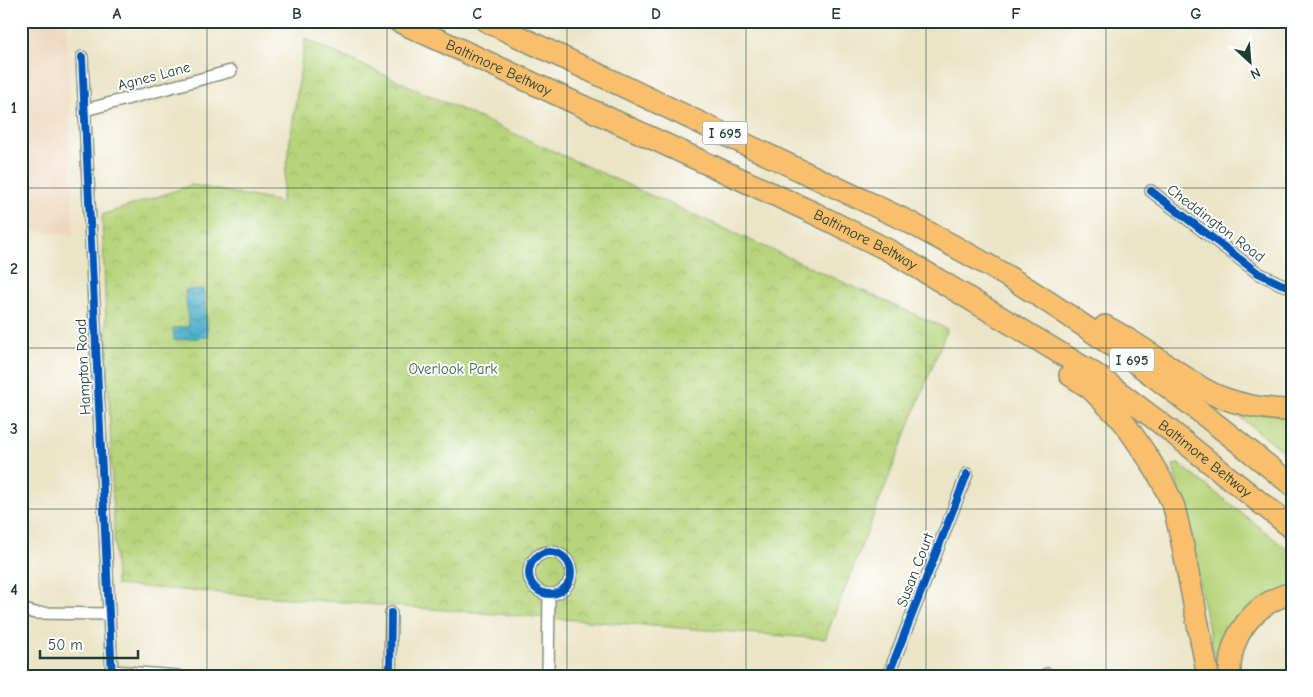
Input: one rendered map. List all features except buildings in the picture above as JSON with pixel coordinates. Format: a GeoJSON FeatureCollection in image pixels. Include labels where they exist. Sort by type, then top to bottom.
{"type":"FeatureCollection","features":[{"type":"Feature","properties":{"kind":"highway","name":"Baltimore Beltway"},"geometry":{"type":"LineString","coordinates":[[398,21],[824,218],[892,252],[1098,376],[1292,528]]}},
{"type":"Feature","properties":{"kind":"highway","name":"I 695"},"geometry":{"type":"LineString","coordinates":[[486,21],[907,220],[961,250],[1038,295],[1121,351],[1190,403],[1292,485]]}},
{"type":"Feature","properties":{"kind":"highway"},"geometry":{"type":"LineString","coordinates":[[961,250],[1042,290],[1131,340],[1218,396],[1244,405],[1269,410],[1292,410]]}},
{"type":"Feature","properties":{"kind":"highway"},"geometry":{"type":"LineString","coordinates":[[976,303],[986,320],[996,328],[1090,388],[1123,421],[1149,459],[1174,507],[1208,676]]}},
{"type":"Feature","properties":{"kind":"highway"},"geometry":{"type":"LineString","coordinates":[[1230,676],[1229,667],[1234,645],[1243,626],[1256,611],[1271,600],[1292,593]]}},
{"type":"Feature","properties":{"kind":"street","name":"Hampton Road"},"geometry":{"type":"LineString","coordinates":[[82,57],[112,674]]}},
{"type":"Feature","properties":{"kind":"street","name":"Agnes Lane"},"geometry":{"type":"LineString","coordinates":[[85,110],[231,71]]}},
{"type":"Feature","properties":{"kind":"street","name":"Cheddington Road"},"geometry":{"type":"LineString","coordinates":[[1151,191],[1258,273],[1281,284],[1292,286]]}},
{"type":"Feature","properties":{"kind":"street","name":"Susan Court"},"geometry":{"type":"LineString","coordinates":[[888,676],[967,474]]}},
{"type":"Feature","properties":{"kind":"street"},"geometry":{"type":"LineString","coordinates":[[548,676],[549,594]]}},
{"type":"Feature","properties":{"kind":"street"},"geometry":{"type":"LineString","coordinates":[[21,610],[35,613],[109,614]]}},
{"type":"Feature","properties":{"kind":"street"},"geometry":{"type":"LineString","coordinates":[[390,613],[390,676]]}},
{"type":"Feature","properties":{"kind":"street"},"geometry":{"type":"LineString","coordinates":[[112,674],[178,676]]}},
{"type":"Feature","properties":{"kind":"shaded area"},"geometry":{"type":"Polygon","coordinates":[[[21,21],[67,21],[73,235],[21,229],[21,21]]]}},
{"type":"Feature","properties":{"kind":"green space","name":"Overlook Park"},"geometry":{"type":"Polygon","coordinates":[[[305,39],[947,329],[825,639],[116,585],[102,215],[192,185],[281,202],[305,39]]]}},
{"type":"Feature","properties":{"kind":"green space"},"geometry":{"type":"Polygon","coordinates":[[[1228,408],[1292,417],[1292,458],[1228,408]]]}},
{"type":"Feature","properties":{"kind":"green space"},"geometry":{"type":"Polygon","coordinates":[[[1179,464],[1292,553],[1292,586],[1226,643],[1219,676],[1173,465],[1179,464]]]}},
{"type":"Feature","properties":{"kind":"water"},"geometry":{"type":"Polygon","coordinates":[[[204,289],[208,337],[174,340],[173,328],[189,326],[185,290],[204,289]]]}},
{"type":"Feature","properties":{"kind":"cycle path"},"geometry":{"type":"LineString","coordinates":[[82,57],[112,676]]}},
{"type":"Feature","properties":{"kind":"cycle path"},"geometry":{"type":"LineString","coordinates":[[1151,191],[1258,273],[1292,287]]}},
{"type":"Feature","properties":{"kind":"cycle path"},"geometry":{"type":"LineString","coordinates":[[888,676],[967,474]]}},
{"type":"Feature","properties":{"kind":"cycle path"},"geometry":{"type":"LineString","coordinates":[[554,552],[562,555],[568,561],[571,573],[568,585],[562,591],[546,594],[538,591],[532,585],[529,569],[532,561],[538,555],[554,552]]}},
{"type":"Feature","properties":{"kind":"cycle path"},"geometry":{"type":"LineString","coordinates":[[390,676],[391,613]]}}]}
